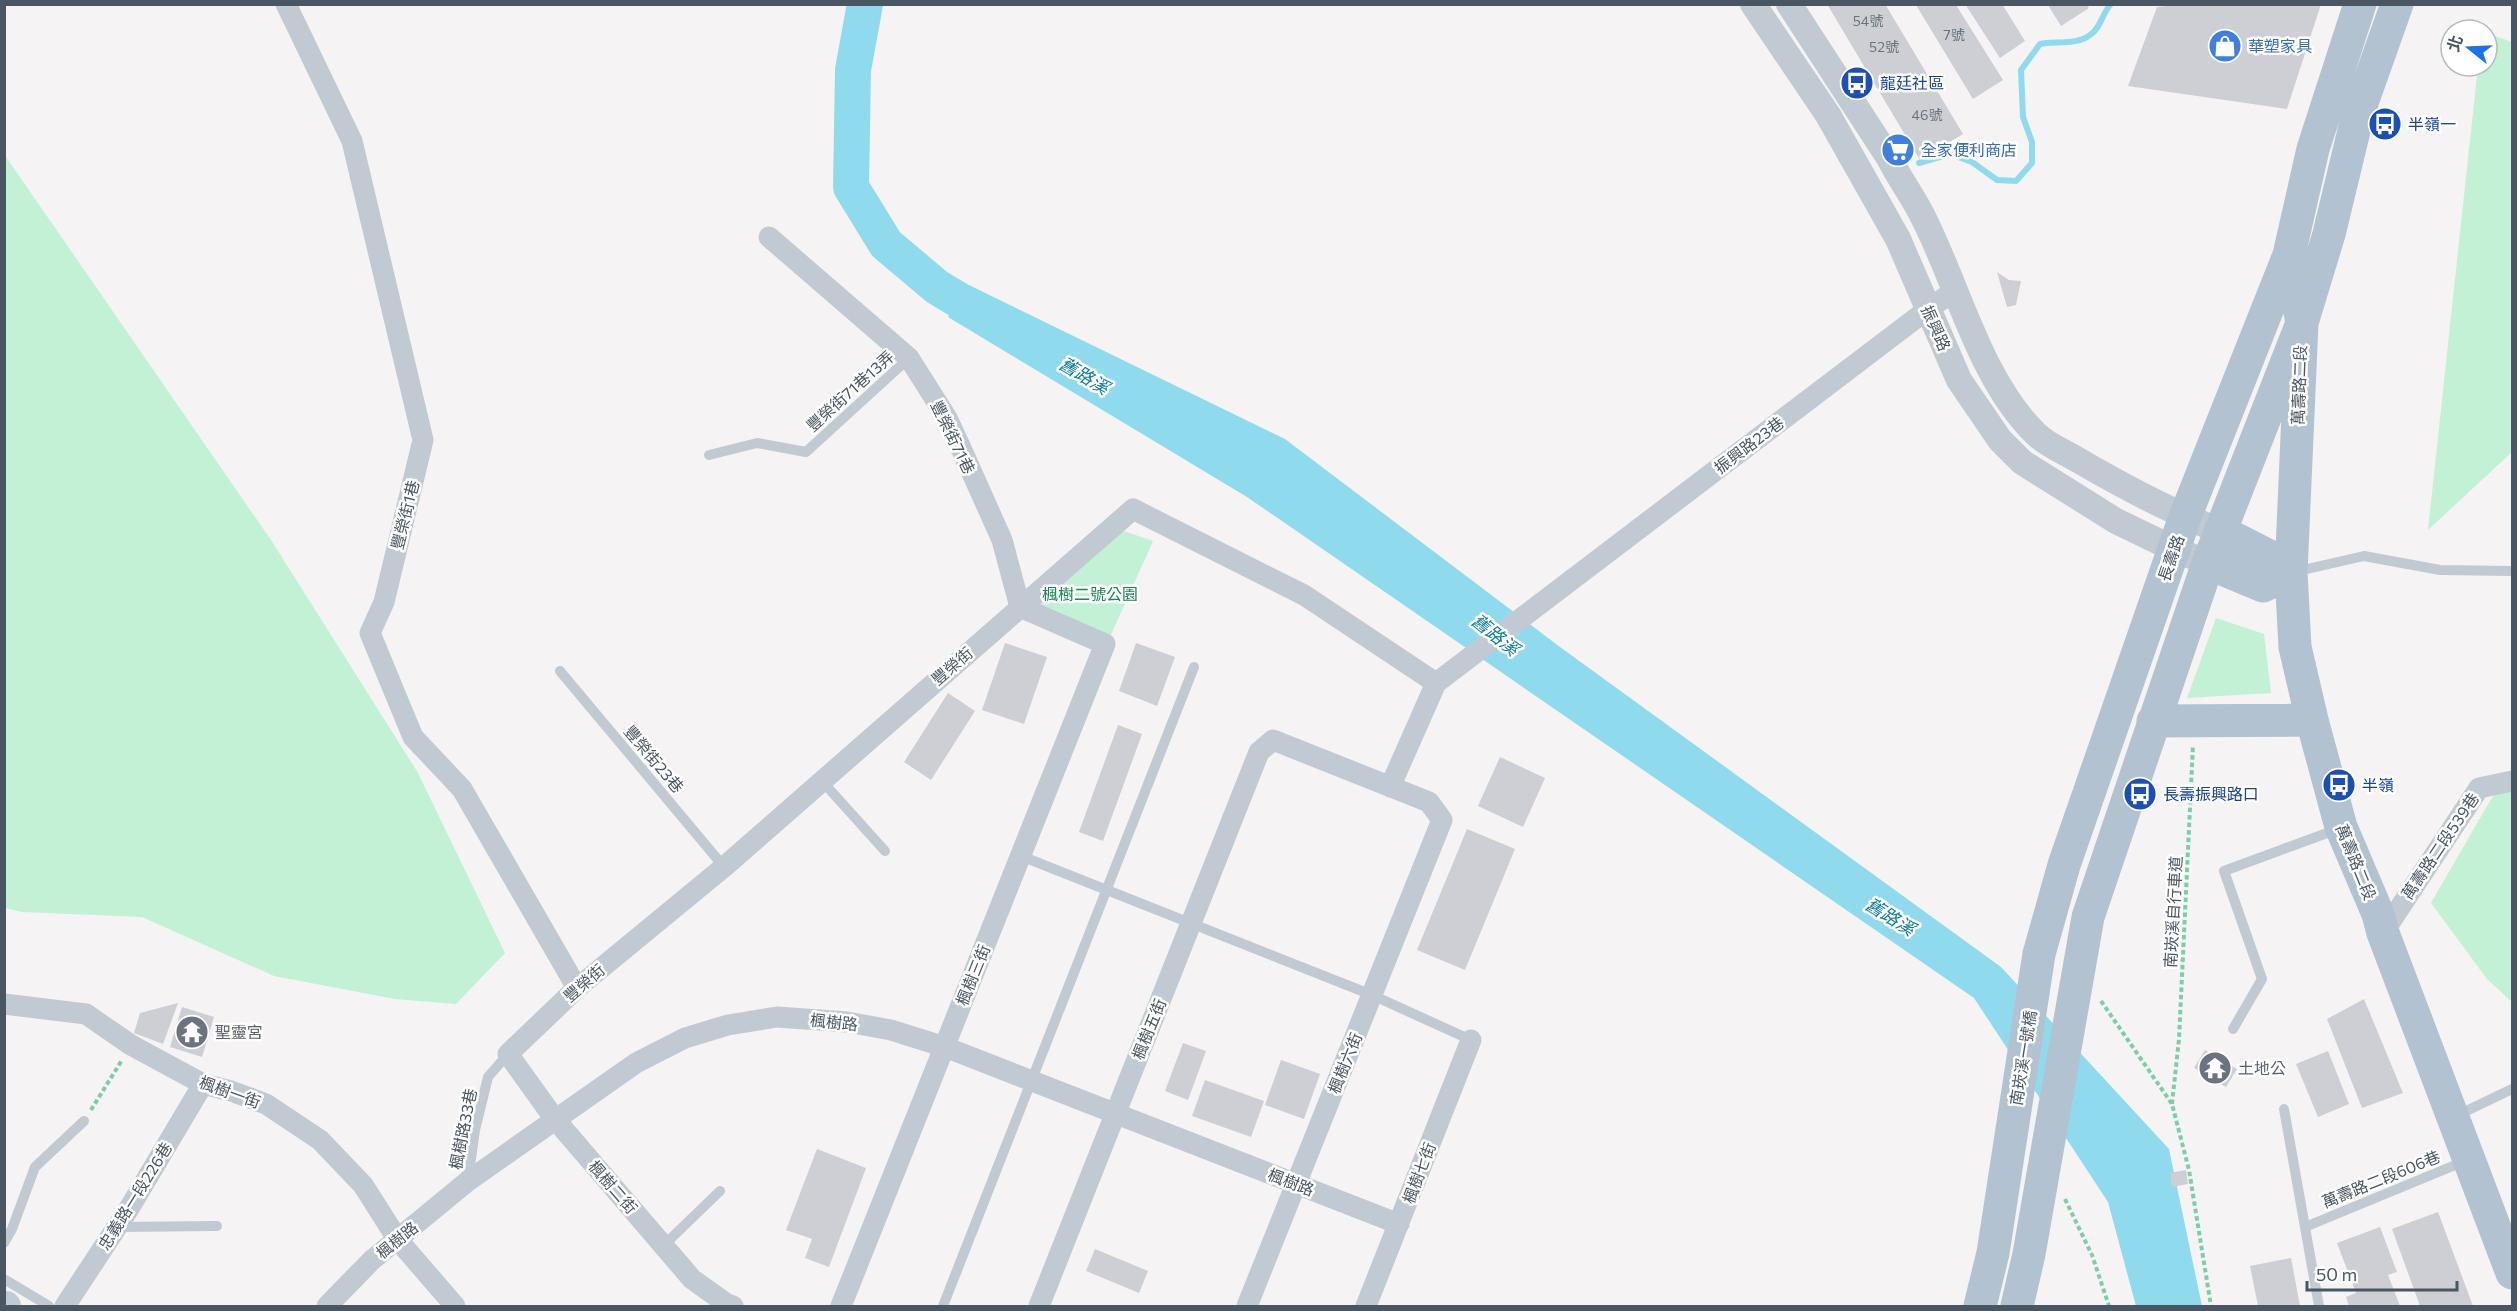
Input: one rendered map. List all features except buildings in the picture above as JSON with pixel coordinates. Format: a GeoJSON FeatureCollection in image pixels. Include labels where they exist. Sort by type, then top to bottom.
{"type":"FeatureCollection","features":[{"type":"Feature","properties":{"kind":"main road","name":"萬壽路二段"},"geometry":{"type":"LineString","coordinates":[[2360,4],[2313,149],[2289,255],[2302,323],[2291,573],[2295,647],[2312,720],[2342,827],[2378,914],[2383,933],[2512,1273]]}},
{"type":"Feature","properties":{"kind":"main road","name":"萬壽路二段"},"geometry":{"type":"LineString","coordinates":[[2302,323],[2329,234],[2358,114],[2397,4]]}},
{"type":"Feature","properties":{"kind":"main road","name":"長壽路"},"geometry":{"type":"LineString","coordinates":[[2064,865],[2185,517],[2289,255]]}},
{"type":"Feature","properties":{"kind":"main road"},"geometry":{"type":"LineString","coordinates":[[2017,1306],[2029,1254],[2088,917],[2101,872],[2208,562],[2302,323]]}},
{"type":"Feature","properties":{"kind":"main road"},"geometry":{"type":"LineString","coordinates":[[2208,562],[2263,586],[2291,573],[2271,557],[2220,531]]}},
{"type":"Feature","properties":{"kind":"main road"},"geometry":{"type":"LineString","coordinates":[[2153,721],[2312,720]]}},
{"type":"Feature","properties":{"kind":"main road","name":"南崁溪一號橋"},"geometry":{"type":"LineString","coordinates":[[1980,1306],[1993,1253],[2038,954],[2064,865]]}},
{"type":"Feature","properties":{"kind":"street","name":"豐榮街1巷"},"geometry":{"type":"LineString","coordinates":[[286,4],[352,141],[423,440],[384,602],[370,633],[413,737],[462,789],[577,988]]}},
{"type":"Feature","properties":{"kind":"street","name":"振興路"},"geometry":{"type":"LineString","coordinates":[[1753,4],[1828,115],[1898,239],[1959,380],[2000,440],[2022,462],[2115,521],[2174,549],[2208,562]]}},
{"type":"Feature","properties":{"kind":"street","name":"振興路"},"geometry":{"type":"LineString","coordinates":[[1788,4],[1889,158],[1900,181],[1924,219],[1992,376],[2024,421],[2038,436],[2128,489],[2220,531]]}},
{"type":"Feature","properties":{"kind":"street","name":"豐榮街71巷"},"geometry":{"type":"LineString","coordinates":[[769,237],[909,358],[947,418],[1002,540],[1020,607]]}},
{"type":"Feature","properties":{"kind":"street","name":"振興路23巷"},"geometry":{"type":"LineString","coordinates":[[1436,683],[1956,290]]}},
{"type":"Feature","properties":{"kind":"street","name":"豐榮街"},"geometry":{"type":"LineString","coordinates":[[508,1054],[577,988],[724,867],[1133,509],[1304,595],[1436,683]]}},
{"type":"Feature","properties":{"kind":"street","name":"楓樹三街"},"geometry":{"type":"LineString","coordinates":[[842,1306],[1105,644],[1020,607]]}},
{"type":"Feature","properties":{"kind":"street"},"geometry":{"type":"LineString","coordinates":[[1390,787],[1436,683]]}},
{"type":"Feature","properties":{"kind":"street","name":"楓樹五街"},"geometry":{"type":"LineString","coordinates":[[1039,1306],[1259,752],[1273,740],[1390,787]]}},
{"type":"Feature","properties":{"kind":"street","name":"萬壽路二段539巷"},"geometry":{"type":"LineString","coordinates":[[2383,933],[2480,788],[2512,781]]}},
{"type":"Feature","properties":{"kind":"street","name":"楓樹六街"},"geometry":{"type":"LineString","coordinates":[[1247,1306],[1442,820],[1429,802],[1390,787]]}},
{"type":"Feature","properties":{"kind":"street","name":"楓樹一街"},"geometry":{"type":"LineString","coordinates":[[4,1005],[86,1014],[131,1045],[203,1084],[231,1091],[266,1104],[320,1140],[363,1185],[398,1240],[455,1306]]}},
{"type":"Feature","properties":{"kind":"street","name":"楓樹路"},"geometry":{"type":"LineString","coordinates":[[327,1306],[372,1260],[468,1181],[554,1118],[636,1063],[685,1038],[728,1025],[777,1017],[847,1022],[891,1030],[945,1047],[1399,1224]]}},
{"type":"Feature","properties":{"kind":"street","name":"楓樹七街"},"geometry":{"type":"LineString","coordinates":[[1366,1306],[1471,1040]]}},
{"type":"Feature","properties":{"kind":"street","name":"楓樹二街"},"geometry":{"type":"LineString","coordinates":[[508,1054],[554,1118],[692,1279],[726,1304],[733,1306]]}},
{"type":"Feature","properties":{"kind":"street","name":"忠義路一段226巷"},"geometry":{"type":"LineString","coordinates":[[65,1306],[117,1227],[203,1084]]}},
{"type":"Feature","properties":{"kind":"lane","name":"豐榮街71巷13弄"},"geometry":{"type":"LineString","coordinates":[[709,455],[757,443],[806,452],[909,358]]}},
{"type":"Feature","properties":{"kind":"lane"},"geometry":{"type":"LineString","coordinates":[[2291,573],[2364,556],[2439,570],[2512,571]]}},
{"type":"Feature","properties":{"kind":"lane"},"geometry":{"type":"LineString","coordinates":[[943,1306],[1033,1082],[1194,667]]}},
{"type":"Feature","properties":{"kind":"lane","name":"豐榮街23巷"},"geometry":{"type":"LineString","coordinates":[[560,670],[724,867]]}},
{"type":"Feature","properties":{"kind":"lane"},"geometry":{"type":"LineString","coordinates":[[822,781],[885,851]]}},
{"type":"Feature","properties":{"kind":"lane"},"geometry":{"type":"LineString","coordinates":[[2233,1029],[2262,979],[2224,871],[2342,827]]}},
{"type":"Feature","properties":{"kind":"lane"},"geometry":{"type":"LineString","coordinates":[[1021,856],[1372,995],[1471,1040]]}},
{"type":"Feature","properties":{"kind":"lane","name":"楓樹路33巷"},"geometry":{"type":"LineString","coordinates":[[468,1181],[475,1130],[488,1077],[508,1054]]}},
{"type":"Feature","properties":{"kind":"lane"},"geometry":{"type":"LineString","coordinates":[[2453,1118],[2512,1089]]}},
{"type":"Feature","properties":{"kind":"lane"},"geometry":{"type":"LineString","coordinates":[[2284,1108],[2319,1306]]}},
{"type":"Feature","properties":{"kind":"lane"},"geometry":{"type":"LineString","coordinates":[[4,1243],[12,1229],[34,1167],[84,1121]]}},
{"type":"Feature","properties":{"kind":"lane","name":"萬壽路二段606巷"},"geometry":{"type":"LineString","coordinates":[[2305,1227],[2468,1160]]}},
{"type":"Feature","properties":{"kind":"lane"},"geometry":{"type":"LineString","coordinates":[[663,1246],[720,1191]]}},
{"type":"Feature","properties":{"kind":"lane"},"geometry":{"type":"LineString","coordinates":[[117,1227],[217,1226]]}},
{"type":"Feature","properties":{"kind":"lane"},"geometry":{"type":"LineString","coordinates":[[4,1279],[49,1306]]}},
{"type":"Feature","properties":{"kind":"path","name":"南崁溪自行車道"},"geometry":{"type":"LineString","coordinates":[[2172,1104],[2179,1039],[2194,720]]}},
{"type":"Feature","properties":{"kind":"path","name":"南崁溪自行車道"},"geometry":{"type":"LineString","coordinates":[[2096,993],[2172,1104],[2189,1170],[2211,1306]]}},
{"type":"Feature","properties":{"kind":"path"},"geometry":{"type":"LineString","coordinates":[[84,1121],[131,1045]]}},
{"type":"Feature","properties":{"kind":"path"},"geometry":{"type":"LineString","coordinates":[[2061,1193],[2092,1255],[2109,1306]]}},
{"type":"Feature","properties":{"kind":"green space"},"geometry":{"type":"Polygon","coordinates":[[[2499,37],[2512,42],[2512,452],[2428,530],[2477,78],[2499,78],[2499,37]]]}},
{"type":"Feature","properties":{"kind":"green space"},"geometry":{"type":"Polygon","coordinates":[[[4,154],[273,543],[418,773],[505,953],[456,1004],[395,999],[274,976],[142,917],[22,912],[5,908],[4,154]]]}},
{"type":"Feature","properties":{"kind":"green space","name":"楓樹二號公園"},"geometry":{"type":"Polygon","coordinates":[[[1118,529],[1153,541],[1109,639],[1024,603],[1118,529]]]}},
{"type":"Feature","properties":{"kind":"green space"},"geometry":{"type":"Polygon","coordinates":[[[2216,618],[2264,634],[2271,693],[2187,698],[2216,618]]]}},
{"type":"Feature","properties":{"kind":"green space"},"geometry":{"type":"Polygon","coordinates":[[[2512,776],[2512,1002],[2487,979],[2431,903],[2491,799],[2512,776]]]}},
{"type":"Feature","properties":{"kind":"water"},"geometry":{"type":"Polygon","coordinates":[[[969,285],[1285,439],[1560,647],[2001,967],[2169,1149],[2202,1306],[2136,1306],[2108,1202],[1974,998],[1247,497],[948,317],[969,285]]]}},
{"type":"Feature","properties":{"kind":"waterway","name":"舊路溪"},"geometry":{"type":"LineString","coordinates":[[865,4],[853,70],[851,187],[886,244],[937,287],[1002,326]]}},
{"type":"Feature","properties":{"kind":"waterway"},"geometry":{"type":"LineString","coordinates":[[1919,163],[1950,154],[1972,162],[1997,180],[2016,181],[2032,163],[2032,142],[2023,117],[2021,70],[2040,44],[2079,40],[2090,35],[2097,28],[2111,4]]}},
{"type":"Feature","properties":{"kind":"place","name":"華塑家具"},"geometry":{"type":"Point","coordinates":[2225,46]}},
{"type":"Feature","properties":{"kind":"place","name":"龍廷社區"},"geometry":{"type":"Point","coordinates":[1857,83]}},
{"type":"Feature","properties":{"kind":"place","name":"半嶺一"},"geometry":{"type":"Point","coordinates":[2385,124]}},
{"type":"Feature","properties":{"kind":"place","name":"全家便利商店"},"geometry":{"type":"Point","coordinates":[1898,150]}},
{"type":"Feature","properties":{"kind":"place","name":"半嶺"},"geometry":{"type":"Point","coordinates":[2339,785]}},
{"type":"Feature","properties":{"kind":"place","name":"長壽振興路口"},"geometry":{"type":"Point","coordinates":[2140,794]}},
{"type":"Feature","properties":{"kind":"place","name":"聖靈宮"},"geometry":{"type":"Point","coordinates":[192,1032]}},
{"type":"Feature","properties":{"kind":"place","name":"土地公"},"geometry":{"type":"Point","coordinates":[2215,1068]}}]}
